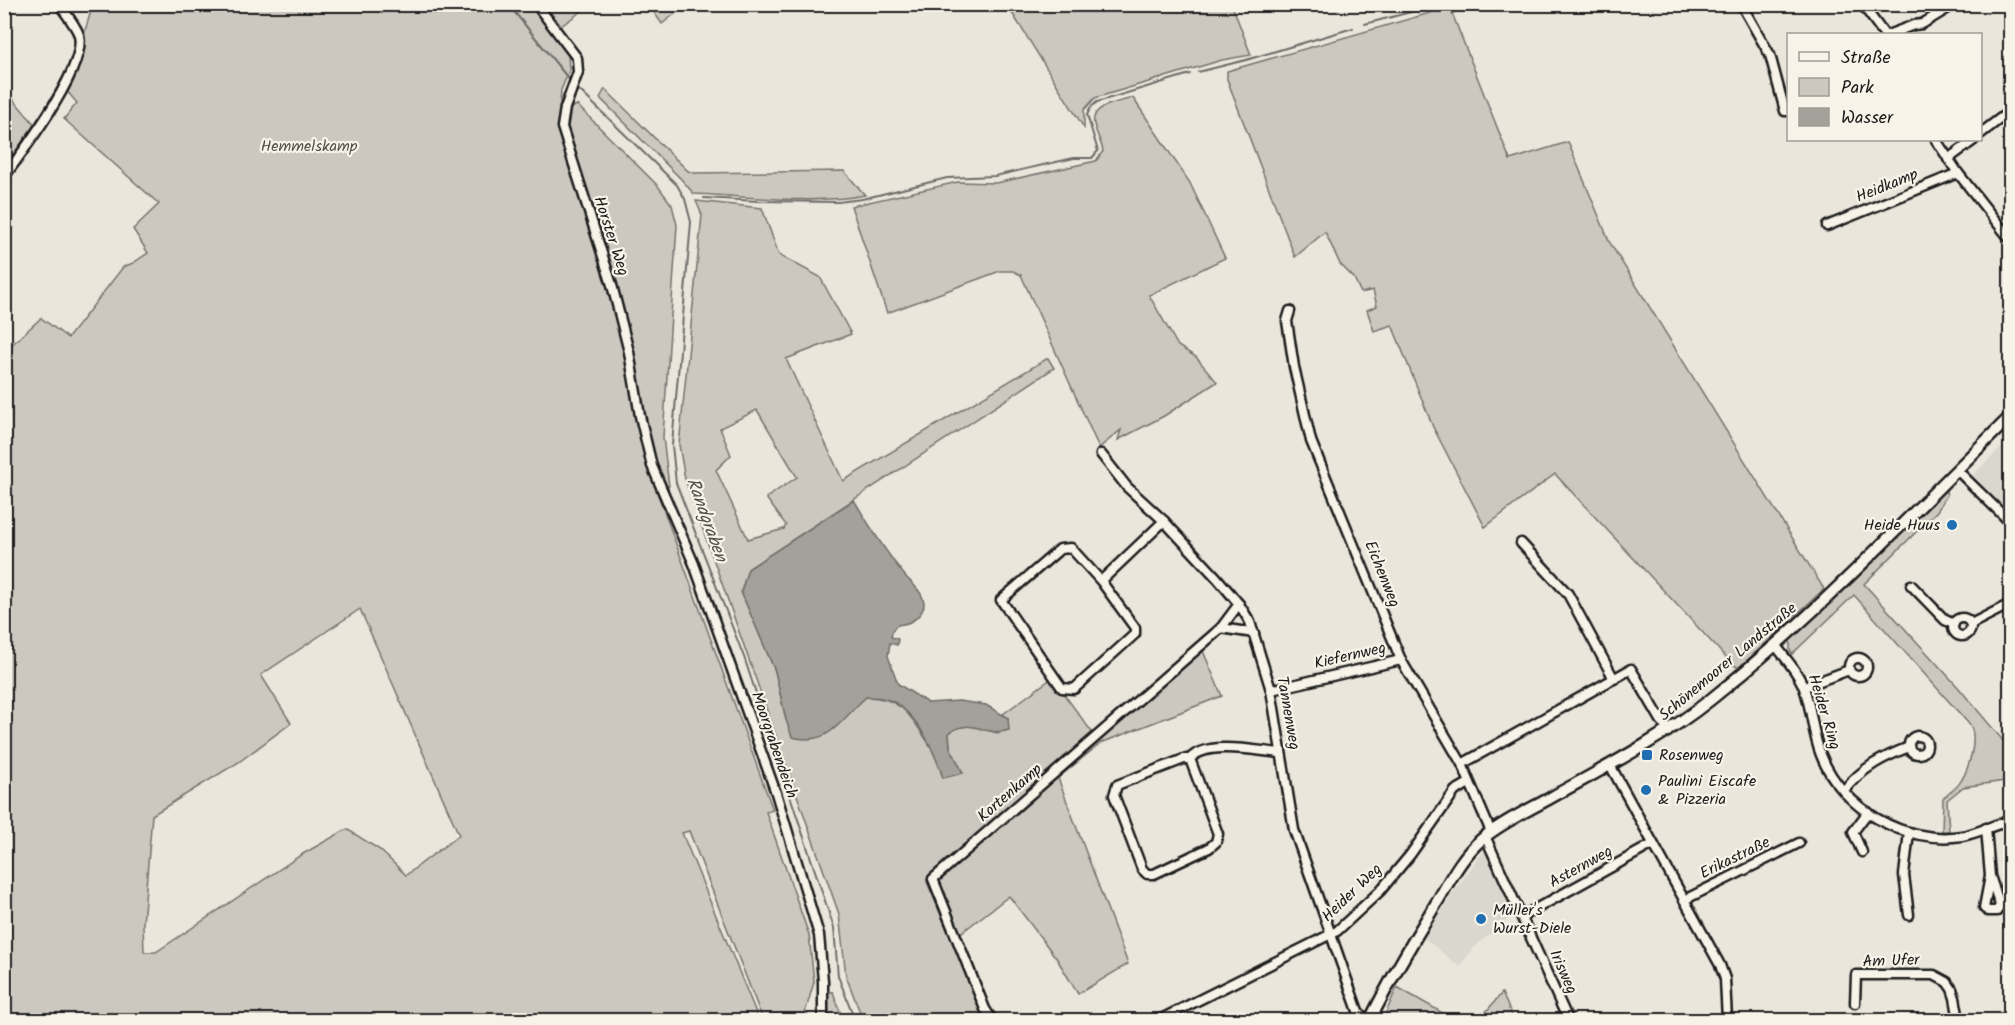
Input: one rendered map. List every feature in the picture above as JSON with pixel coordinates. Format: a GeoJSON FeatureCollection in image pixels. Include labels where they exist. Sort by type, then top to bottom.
{"type":"FeatureCollection","features":[{"type":"Feature","properties":{"kind":"street"},"geometry":{"type":"LineString","coordinates":[[4,177],[54,108],[80,47],[79,36],[74,24],[58,4]]}},
{"type":"Feature","properties":{"kind":"street","name":"Horster Weg"},"geometry":{"type":"LineString","coordinates":[[536,4],[577,58],[578,72],[565,108],[562,127],[612,285],[629,352],[640,416],[652,466],[661,489]]}},
{"type":"Feature","properties":{"kind":"street"},"geometry":{"type":"LineString","coordinates":[[1741,4],[1770,55],[1785,111],[1787,111]]}},
{"type":"Feature","properties":{"kind":"street"},"geometry":{"type":"LineString","coordinates":[[1862,4],[1883,33]]}},
{"type":"Feature","properties":{"kind":"street"},"geometry":{"type":"LineString","coordinates":[[1893,33],[1922,24],[1954,4]]}},
{"type":"Feature","properties":{"kind":"street"},"geometry":{"type":"LineString","coordinates":[[1982,132],[2010,111]]}},
{"type":"Feature","properties":{"kind":"street"},"geometry":{"type":"LineString","coordinates":[[1937,141],[2010,238]]}},
{"type":"Feature","properties":{"kind":"street"},"geometry":{"type":"LineString","coordinates":[[1948,159],[1973,141]]}},
{"type":"Feature","properties":{"kind":"street","name":"Heidkamp"},"geometry":{"type":"LineString","coordinates":[[1827,226],[1958,172]]}},
{"type":"Feature","properties":{"kind":"street","name":"Eichenweg"},"geometry":{"type":"LineString","coordinates":[[1290,311],[1287,321],[1294,367],[1311,441],[1401,660],[1462,764],[1488,834]]}},
{"type":"Feature","properties":{"kind":"street","name":"Schönemoorer Landstraße"},"geometry":{"type":"LineString","coordinates":[[1368,1020],[1461,862],[1488,834],[1668,732],[1710,701],[1776,646],[2010,417]]}},
{"type":"Feature","properties":{"kind":"street","name":"Tannenweg"},"geometry":{"type":"LineString","coordinates":[[1101,454],[1127,486],[1164,520],[1239,604],[1254,633],[1271,690],[1294,830],[1358,1011],[1368,1020]]}},
{"type":"Feature","properties":{"kind":"street"},"geometry":{"type":"LineString","coordinates":[[1957,470],[2010,522]]}},
{"type":"Feature","properties":{"kind":"street","name":"Moorgrabendeich"},"geometry":{"type":"LineString","coordinates":[[661,489],[694,564],[776,793],[819,936],[823,981],[823,1020]]}},
{"type":"Feature","properties":{"kind":"street"},"geometry":{"type":"LineString","coordinates":[[1101,582],[1164,520]]}},
{"type":"Feature","properties":{"kind":"street"},"geometry":{"type":"LineString","coordinates":[[1521,543],[1568,594],[1614,679]]}},
{"type":"Feature","properties":{"kind":"street"},"geometry":{"type":"LineString","coordinates":[[1071,548],[1101,582],[1135,628],[1135,634],[1074,689],[1062,688],[1001,600],[1060,549],[1071,548]]}},
{"type":"Feature","properties":{"kind":"street"},"geometry":{"type":"LineString","coordinates":[[1911,585],[1945,620],[1954,624]]}},
{"type":"Feature","properties":{"kind":"street","name":"Kortenkamp"},"geometry":{"type":"LineString","coordinates":[[992,1020],[933,879],[1221,628],[1239,604]]}},
{"type":"Feature","properties":{"kind":"street"},"geometry":{"type":"LineString","coordinates":[[1971,624],[2010,604]]}},
{"type":"Feature","properties":{"kind":"street"},"geometry":{"type":"LineString","coordinates":[[1954,624],[1962,618],[1971,624]]}},
{"type":"Feature","properties":{"kind":"street"},"geometry":{"type":"LineString","coordinates":[[1954,624],[1956,633],[1964,636],[1969,633],[1971,624]]}},
{"type":"Feature","properties":{"kind":"street"},"geometry":{"type":"LineString","coordinates":[[1221,628],[1254,633]]}},
{"type":"Feature","properties":{"kind":"street","name":"Heider Ring"},"geometry":{"type":"LineString","coordinates":[[1776,646],[1804,687],[1821,755],[1835,780],[1868,812],[1887,824],[1909,832],[1960,836],[2010,820]]}},
{"type":"Feature","properties":{"kind":"street","name":"Kiefernweg"},"geometry":{"type":"LineString","coordinates":[[1271,690],[1401,660]]}},
{"type":"Feature","properties":{"kind":"street"},"geometry":{"type":"LineString","coordinates":[[1462,764],[1631,669],[1668,732]]}},
{"type":"Feature","properties":{"kind":"street"},"geometry":{"type":"LineString","coordinates":[[1804,687],[1849,670]]}},
{"type":"Feature","properties":{"kind":"street"},"geometry":{"type":"LineString","coordinates":[[1844,790],[1867,766],[1909,747]]}},
{"type":"Feature","properties":{"kind":"street"},"geometry":{"type":"LineString","coordinates":[[1190,759],[1218,834],[1216,842],[1200,853],[1154,874],[1147,874],[1142,869],[1114,795],[1115,787],[1120,783],[1184,759],[1190,759],[1199,752],[1214,748],[1280,753]]}},
{"type":"Feature","properties":{"kind":"street"},"geometry":{"type":"LineString","coordinates":[[1610,765],[1724,974],[1727,1020]]}},
{"type":"Feature","properties":{"kind":"street","name":"Heider Weg"},"geometry":{"type":"LineString","coordinates":[[1161,1019],[1332,935],[1380,891],[1410,855],[1455,791],[1469,783]]}},
{"type":"Feature","properties":{"kind":"street"},"geometry":{"type":"LineString","coordinates":[[1862,852],[1853,832],[1868,812]]}},
{"type":"Feature","properties":{"kind":"street"},"geometry":{"type":"LineString","coordinates":[[1986,828],[1990,876]]}},
{"type":"Feature","properties":{"kind":"street"},"geometry":{"type":"LineString","coordinates":[[1909,832],[1904,875],[1909,915]]}},
{"type":"Feature","properties":{"kind":"street","name":"Irisweg"},"geometry":{"type":"LineString","coordinates":[[1488,834],[1568,1020]]}},
{"type":"Feature","properties":{"kind":"street","name":"Erikastraße"},"geometry":{"type":"LineString","coordinates":[[1684,900],[1799,843]]}},
{"type":"Feature","properties":{"kind":"street","name":"Asternweg"},"geometry":{"type":"LineString","coordinates":[[1523,916],[1653,844]]}},
{"type":"Feature","properties":{"kind":"street","name":"Am Ufer"},"geometry":{"type":"LineString","coordinates":[[1855,1003],[1856,975],[1934,975],[1947,982],[1952,989],[1959,1020]]}},
{"type":"Feature","properties":{"kind":"shaded area"},"geometry":{"type":"Polygon","coordinates":[[[2010,439],[2010,514],[1973,475],[2010,439]]]}},
{"type":"Feature","properties":{"kind":"shaded area"},"geometry":{"type":"Polygon","coordinates":[[[1485,849],[1489,852],[1516,913],[1473,948],[1460,967],[1424,938],[1451,895],[1485,849]]]}},
{"type":"Feature","properties":{"kind":"green space","name":"Hemmelskamp"},"geometry":{"type":"Polygon","coordinates":[[[93,4],[530,5],[568,53],[569,71],[561,90],[558,127],[608,286],[625,353],[636,417],[648,467],[773,810],[766,812],[809,935],[814,982],[803,1020],[763,1020],[689,831],[682,833],[759,1020],[5,1020],[5,351],[41,318],[68,338],[123,267],[148,253],[133,229],[159,204],[64,119],[77,103],[67,91],[93,4]],[[360,609],[261,675],[291,723],[239,762],[152,815],[143,924],[144,952],[156,952],[301,855],[347,829],[380,850],[406,875],[459,835],[360,609]]]}},
{"type":"Feature","properties":{"kind":"green space"},"geometry":{"type":"Polygon","coordinates":[[[545,5],[590,5],[561,26],[545,5]]]}},
{"type":"Feature","properties":{"kind":"green space"},"geometry":{"type":"Polygon","coordinates":[[[649,5],[686,5],[662,24],[649,5]]]}},
{"type":"Feature","properties":{"kind":"green space"},"geometry":{"type":"Polygon","coordinates":[[[1007,5],[1232,5],[1251,55],[1222,60],[1095,98],[1084,110],[1084,128],[1007,5]]]}},
{"type":"Feature","properties":{"kind":"green space"},"geometry":{"type":"Polygon","coordinates":[[[1458,5],[1482,5],[1452,13],[1510,160],[1568,142],[1610,243],[1824,589],[1739,668],[1732,664],[1555,474],[1485,527],[1433,427],[1392,325],[1374,331],[1367,310],[1377,306],[1373,290],[1361,293],[1354,278],[1340,264],[1325,232],[1295,257],[1227,79],[1227,71],[1458,5]]]}},
{"type":"Feature","properties":{"kind":"green space"},"geometry":{"type":"Polygon","coordinates":[[[605,89],[688,171],[694,173],[844,171],[865,195],[803,200],[694,194],[600,98],[605,89]]]}},
{"type":"Feature","properties":{"kind":"green space"},"geometry":{"type":"Polygon","coordinates":[[[5,90],[37,127],[5,174],[5,90]]]}},
{"type":"Feature","properties":{"kind":"green space"},"geometry":{"type":"Polygon","coordinates":[[[1133,98],[1190,183],[1225,258],[1149,295],[1178,346],[1196,357],[1217,382],[1164,416],[1118,440],[1121,430],[1099,448],[1021,275],[1013,271],[1000,271],[887,313],[851,206],[958,182],[996,183],[1096,161],[1103,151],[1094,124],[1096,112],[1107,105],[1133,98]]]}},
{"type":"Feature","properties":{"kind":"green space"},"geometry":{"type":"Polygon","coordinates":[[[577,105],[658,186],[672,205],[677,225],[663,437],[669,486],[664,488],[655,465],[566,127],[569,109],[577,105]]]}},
{"type":"Feature","properties":{"kind":"green space"},"geometry":{"type":"Polygon","coordinates":[[[696,201],[762,208],[779,255],[820,277],[851,334],[786,359],[843,481],[1048,358],[1054,368],[748,569],[741,592],[775,671],[786,720],[852,709],[866,697],[880,698],[899,706],[907,713],[933,749],[963,773],[950,747],[949,733],[967,726],[998,733],[1008,718],[1003,714],[1052,678],[1097,739],[1203,651],[1222,696],[1101,743],[1058,778],[1128,964],[1078,994],[1057,959],[1009,896],[957,936],[945,892],[927,882],[985,1020],[863,1020],[846,976],[839,914],[685,479],[679,445],[702,215],[696,201]],[[757,410],[720,428],[731,455],[716,470],[748,539],[784,529],[786,525],[766,498],[797,477],[757,410]]]}},
{"type":"Feature","properties":{"kind":"green space"},"geometry":{"type":"Polygon","coordinates":[[[1945,487],[1947,495],[1937,511],[1864,584],[2010,746],[2010,777],[2004,778],[2004,781],[1963,787],[1947,800],[1949,831],[1942,831],[1943,798],[1959,784],[1967,768],[1973,744],[1969,724],[1854,595],[1792,654],[1790,651],[1790,640],[1945,487]]]}},
{"type":"Feature","properties":{"kind":"green space"},"geometry":{"type":"Polygon","coordinates":[[[1397,987],[1455,1020],[1383,1020],[1397,987]]]}},
{"type":"Feature","properties":{"kind":"green space"},"geometry":{"type":"Polygon","coordinates":[[[828,992],[833,992],[843,1020],[829,1020],[828,992]]]}},
{"type":"Feature","properties":{"kind":"green space"},"geometry":{"type":"Polygon","coordinates":[[[1502,993],[1514,1020],[1479,1020],[1502,993]]]}},
{"type":"Feature","properties":{"kind":"water"},"geometry":{"type":"Polygon","coordinates":[[[854,500],[885,549],[918,589],[924,600],[923,609],[918,617],[896,626],[891,637],[898,639],[897,645],[890,643],[888,656],[898,684],[928,703],[959,701],[986,705],[1008,718],[1009,730],[1000,732],[965,726],[949,733],[950,747],[963,773],[943,778],[919,726],[903,709],[884,698],[866,697],[826,735],[805,739],[792,737],[775,671],[741,592],[748,569],[854,500]]]}},
{"type":"Feature","properties":{"kind":"waterway","name":"Randgraben"},"geometry":{"type":"LineString","coordinates":[[508,4],[572,83]]}},
{"type":"Feature","properties":{"kind":"waterway"},"geometry":{"type":"LineString","coordinates":[[1365,24],[1441,4]]}},
{"type":"Feature","properties":{"kind":"waterway"},"geometry":{"type":"LineString","coordinates":[[1198,72],[1353,28]]}},
{"type":"Feature","properties":{"kind":"waterway"},"geometry":{"type":"LineString","coordinates":[[704,198],[838,202],[862,199],[947,178],[995,176],[1074,158],[1092,158],[1098,151],[1087,115],[1091,107],[1097,102],[1190,74]]}},
{"type":"Feature","properties":{"kind":"waterway","name":"Randgraben"},"geometry":{"type":"LineString","coordinates":[[576,87],[677,185],[685,199],[691,222],[672,445],[676,483],[744,657],[834,928],[838,976],[855,1020]]}},
{"type":"Feature","properties":{"kind":"place","name":"Heide Huus"},"geometry":{"type":"Point","coordinates":[1952,525]}},
{"type":"Feature","properties":{"kind":"place","name":"Rosenweg"},"geometry":{"type":"Point","coordinates":[1647,755]}},
{"type":"Feature","properties":{"kind":"place","name":"Paulini Eiscafe & Pizzeria"},"geometry":{"type":"Point","coordinates":[1646,790]}},
{"type":"Feature","properties":{"kind":"place","name":"Müller's Wurst-Diele"},"geometry":{"type":"Point","coordinates":[1481,919]}}]}
